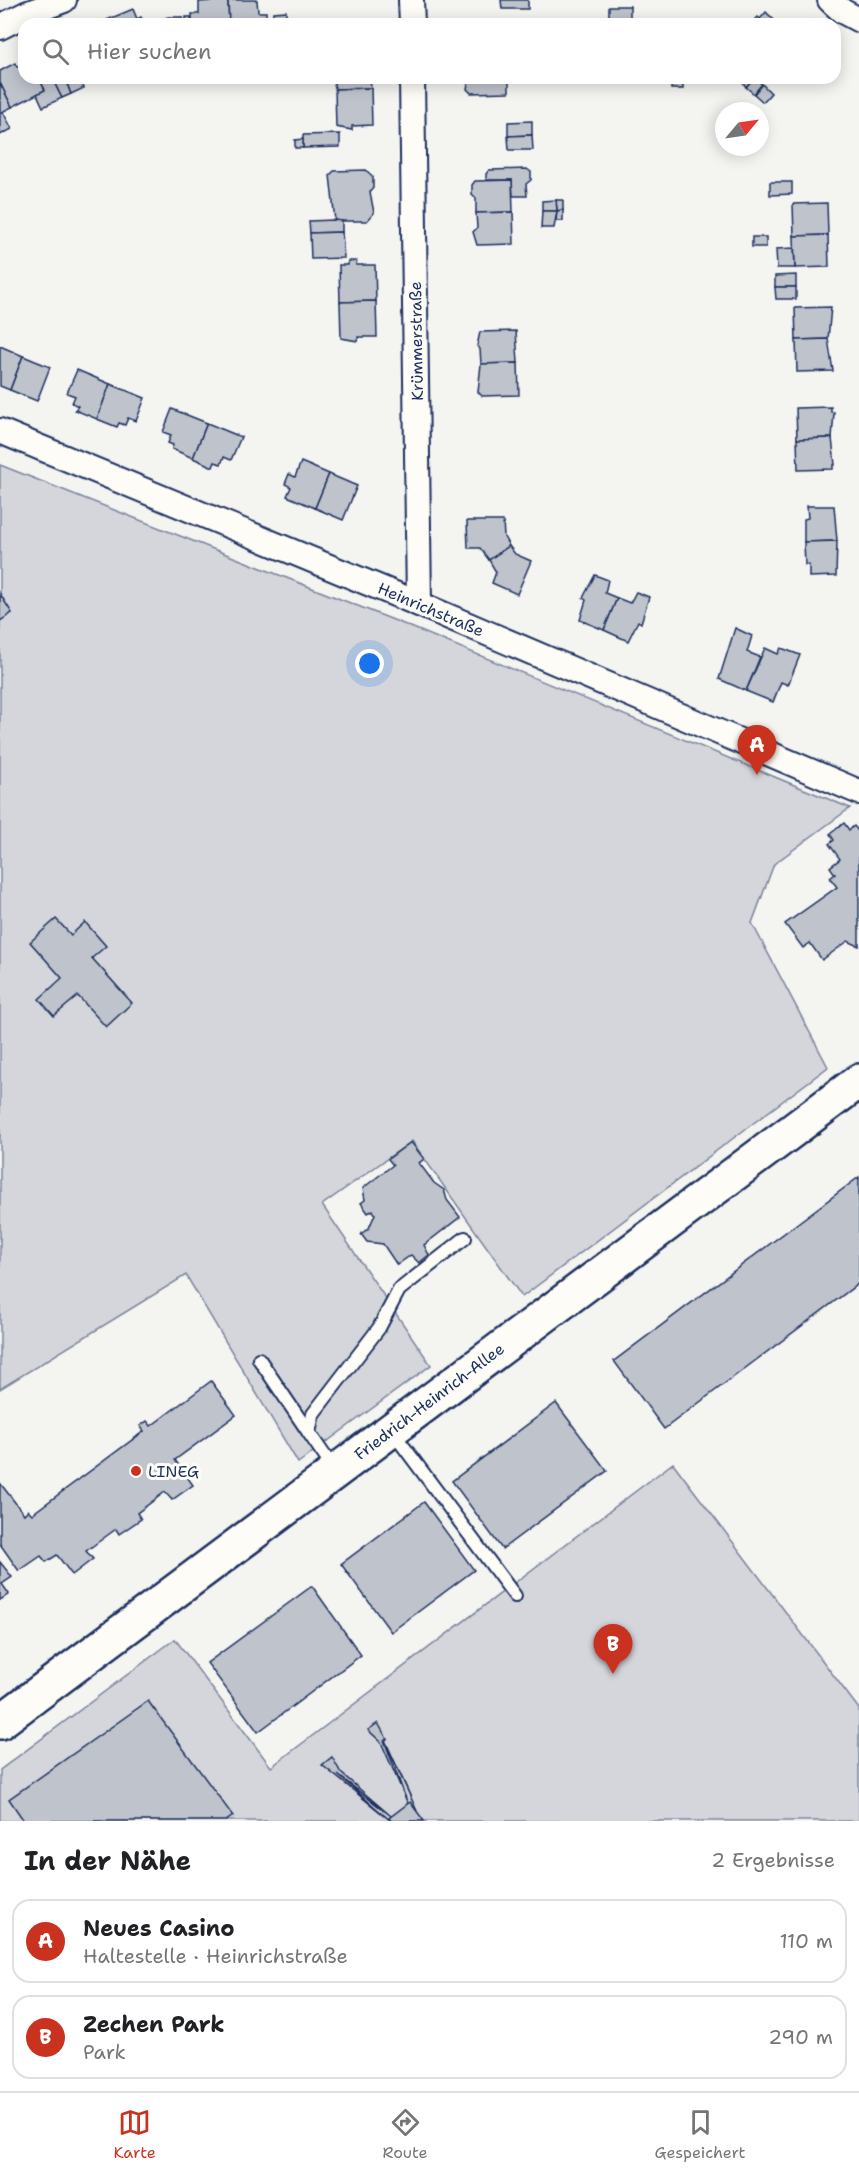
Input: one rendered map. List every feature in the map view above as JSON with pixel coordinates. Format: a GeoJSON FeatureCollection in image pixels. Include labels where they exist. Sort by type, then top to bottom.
{"type":"FeatureCollection","features":[{"type":"Feature","properties":{"kind":"main road","name":"Friedrich-Heinrich-Allee"},"geometry":{"type":"LineString","coordinates":[[0,1722],[859,1081]]}},
{"type":"Feature","properties":{"kind":"street"},"geometry":{"type":"LineString","coordinates":[[0,27],[26,14],[64,0]]}},
{"type":"Feature","properties":{"kind":"street"},"geometry":{"type":"LineString","coordinates":[[411,0],[412,18]]}},
{"type":"Feature","properties":{"kind":"street"},"geometry":{"type":"LineString","coordinates":[[830,0],[842,11],[859,20]]}},
{"type":"Feature","properties":{"kind":"street","name":"Krümmerstraße"},"geometry":{"type":"LineString","coordinates":[[412,84],[419,604]]}},
{"type":"Feature","properties":{"kind":"street","name":"Heinrichstraße"},"geometry":{"type":"LineString","coordinates":[[0,431],[419,604],[859,792]]}},
{"type":"Feature","properties":{"kind":"lane"},"geometry":{"type":"LineString","coordinates":[[309,1433],[309,1424],[317,1406],[378,1328],[399,1290],[465,1238]]}},
{"type":"Feature","properties":{"kind":"lane"},"geometry":{"type":"LineString","coordinates":[[259,1359],[335,1471]]}},
{"type":"Feature","properties":{"kind":"lane"},"geometry":{"type":"LineString","coordinates":[[391,1429],[515,1596]]}},
{"type":"Feature","properties":{"kind":"shaded area"},"geometry":{"type":"Polygon","coordinates":[[[0,465],[401,623],[850,808],[774,864],[752,923],[828,1067],[522,1297],[412,1141],[322,1205],[431,1365],[298,1463],[186,1275],[0,1389],[0,465]]]}},
{"type":"Feature","properties":{"kind":"shaded area"},"geometry":{"type":"Polygon","coordinates":[[[673,1463],[859,1709],[859,1821],[0,1821],[0,1770],[175,1639],[271,1767],[673,1463]]]}},
{"type":"Feature","properties":{"kind":"building"},"geometry":{"type":"Polygon","coordinates":[[[228,0],[229,18],[192,18],[192,14],[199,14],[199,2],[228,0]]]}},
{"type":"Feature","properties":{"kind":"building"},"geometry":{"type":"Polygon","coordinates":[[[228,0],[257,0],[258,12],[266,12],[266,18],[229,18],[228,0]]]}},
{"type":"Feature","properties":{"kind":"building"},"geometry":{"type":"Polygon","coordinates":[[[501,0],[528,0],[528,9],[502,9],[501,0]]]}},
{"type":"Feature","properties":{"kind":"building"},"geometry":{"type":"Polygon","coordinates":[[[609,6],[630,6],[630,18],[609,18],[609,6]]]}},
{"type":"Feature","properties":{"kind":"building"},"geometry":{"type":"Polygon","coordinates":[[[133,9],[137,18],[112,18],[133,9]]]}},
{"type":"Feature","properties":{"kind":"building"},"geometry":{"type":"Polygon","coordinates":[[[286,11],[286,18],[273,18],[273,12],[286,11]]]}},
{"type":"Feature","properties":{"kind":"building"},"geometry":{"type":"Polygon","coordinates":[[[766,12],[772,18],[761,18],[766,12]]]}},
{"type":"Feature","properties":{"kind":"building"},"geometry":{"type":"Polygon","coordinates":[[[15,63],[18,66],[18,84],[42,84],[45,90],[12,107],[0,83],[0,71],[15,63]]]}},
{"type":"Feature","properties":{"kind":"building"},"geometry":{"type":"Polygon","coordinates":[[[0,83],[12,107],[0,113],[0,83]]]}},
{"type":"Feature","properties":{"kind":"building"},"geometry":{"type":"Polygon","coordinates":[[[42,84],[55,84],[62,98],[43,107],[37,94],[45,90],[42,84]]]}},
{"type":"Feature","properties":{"kind":"building"},"geometry":{"type":"Polygon","coordinates":[[[55,84],[67,84],[71,94],[62,98],[55,84]]]}},
{"type":"Feature","properties":{"kind":"building"},"geometry":{"type":"Polygon","coordinates":[[[67,84],[82,84],[84,88],[71,94],[67,84]]]}},
{"type":"Feature","properties":{"kind":"building"},"geometry":{"type":"Polygon","coordinates":[[[334,84],[371,84],[371,88],[335,89],[334,84]]]}},
{"type":"Feature","properties":{"kind":"building"},"geometry":{"type":"Polygon","coordinates":[[[468,84],[509,84],[509,92],[471,93],[467,89],[468,84]]]}},
{"type":"Feature","properties":{"kind":"building"},"geometry":{"type":"Polygon","coordinates":[[[671,84],[683,84],[683,89],[671,89],[671,84]]]}},
{"type":"Feature","properties":{"kind":"building"},"geometry":{"type":"Polygon","coordinates":[[[749,84],[762,84],[754,94],[746,87],[749,84]]]}},
{"type":"Feature","properties":{"kind":"building"},"geometry":{"type":"Polygon","coordinates":[[[762,84],[771,93],[763,102],[754,94],[762,84]]]}},
{"type":"Feature","properties":{"kind":"building"},"geometry":{"type":"Polygon","coordinates":[[[371,88],[372,125],[352,126],[352,130],[336,127],[335,89],[371,88]]]}},
{"type":"Feature","properties":{"kind":"building"},"geometry":{"type":"Polygon","coordinates":[[[3,112],[12,129],[0,135],[0,113],[3,112]]]}},
{"type":"Feature","properties":{"kind":"building"},"geometry":{"type":"Polygon","coordinates":[[[532,121],[532,135],[508,136],[508,122],[532,121]]]}},
{"type":"Feature","properties":{"kind":"building"},"geometry":{"type":"Polygon","coordinates":[[[340,134],[340,147],[303,148],[303,135],[340,134]]]}},
{"type":"Feature","properties":{"kind":"building"},"geometry":{"type":"Polygon","coordinates":[[[532,135],[533,150],[509,150],[508,136],[532,135]]]}},
{"type":"Feature","properties":{"kind":"building"},"geometry":{"type":"Polygon","coordinates":[[[303,139],[303,148],[295,148],[295,140],[303,139]]]}},
{"type":"Feature","properties":{"kind":"building"},"geometry":{"type":"Polygon","coordinates":[[[527,169],[531,172],[531,180],[526,184],[527,196],[513,196],[512,180],[486,180],[489,170],[527,169]]]}},
{"type":"Feature","properties":{"kind":"building"},"geometry":{"type":"Polygon","coordinates":[[[366,170],[373,177],[373,188],[370,192],[374,213],[367,221],[335,221],[330,175],[334,171],[366,170]]]}},
{"type":"Feature","properties":{"kind":"building"},"geometry":{"type":"Polygon","coordinates":[[[512,180],[513,212],[476,213],[476,198],[472,194],[472,185],[475,181],[512,180]]]}},
{"type":"Feature","properties":{"kind":"building"},"geometry":{"type":"Polygon","coordinates":[[[770,182],[792,182],[792,194],[770,195],[770,182]]]}},
{"type":"Feature","properties":{"kind":"building"},"geometry":{"type":"Polygon","coordinates":[[[556,200],[563,200],[563,210],[557,211],[556,200]]]}},
{"type":"Feature","properties":{"kind":"building"},"geometry":{"type":"Polygon","coordinates":[[[556,200],[557,211],[542,211],[542,201],[556,200]]]}},
{"type":"Feature","properties":{"kind":"building"},"geometry":{"type":"Polygon","coordinates":[[[827,203],[828,235],[794,236],[793,204],[827,203]]]}},
{"type":"Feature","properties":{"kind":"building"},"geometry":{"type":"Polygon","coordinates":[[[563,210],[563,221],[556,221],[557,211],[563,210]]]}},
{"type":"Feature","properties":{"kind":"building"},"geometry":{"type":"Polygon","coordinates":[[[542,211],[557,211],[554,228],[541,228],[542,211]]]}},
{"type":"Feature","properties":{"kind":"building"},"geometry":{"type":"Polygon","coordinates":[[[513,212],[514,244],[477,245],[473,232],[477,228],[476,213],[513,212]]]}},
{"type":"Feature","properties":{"kind":"building"},"geometry":{"type":"Polygon","coordinates":[[[309,221],[342,221],[342,232],[310,233],[309,221]]]}},
{"type":"Feature","properties":{"kind":"building"},"geometry":{"type":"Polygon","coordinates":[[[342,232],[344,258],[311,259],[310,233],[342,232]]]}},
{"type":"Feature","properties":{"kind":"building"},"geometry":{"type":"Polygon","coordinates":[[[828,235],[829,267],[795,268],[794,236],[828,235]]]}},
{"type":"Feature","properties":{"kind":"building"},"geometry":{"type":"Polygon","coordinates":[[[752,237],[766,237],[766,247],[752,247],[752,237]]]}},
{"type":"Feature","properties":{"kind":"building"},"geometry":{"type":"Polygon","coordinates":[[[794,248],[795,268],[777,268],[776,249],[794,248]]]}},
{"type":"Feature","properties":{"kind":"building"},"geometry":{"type":"Polygon","coordinates":[[[348,261],[356,261],[356,265],[375,265],[376,301],[340,302],[339,265],[348,265],[348,261]]]}},
{"type":"Feature","properties":{"kind":"building"},"geometry":{"type":"Polygon","coordinates":[[[796,275],[796,287],[775,287],[775,276],[796,275]]]}},
{"type":"Feature","properties":{"kind":"building"},"geometry":{"type":"Polygon","coordinates":[[[775,287],[796,287],[796,299],[776,299],[775,287]]]}},
{"type":"Feature","properties":{"kind":"building"},"geometry":{"type":"Polygon","coordinates":[[[376,301],[377,337],[358,337],[358,341],[341,338],[340,302],[376,301]]]}},
{"type":"Feature","properties":{"kind":"building"},"geometry":{"type":"Polygon","coordinates":[[[831,307],[828,339],[796,340],[795,308],[831,307]]]}},
{"type":"Feature","properties":{"kind":"building"},"geometry":{"type":"Polygon","coordinates":[[[516,331],[518,363],[481,364],[480,349],[477,346],[480,332],[516,331]]]}},
{"type":"Feature","properties":{"kind":"building"},"geometry":{"type":"Polygon","coordinates":[[[828,339],[833,371],[797,372],[796,340],[828,339]]]}},
{"type":"Feature","properties":{"kind":"building"},"geometry":{"type":"Polygon","coordinates":[[[0,346],[23,356],[10,390],[0,386],[0,346]]]}},
{"type":"Feature","properties":{"kind":"building"},"geometry":{"type":"Polygon","coordinates":[[[23,356],[50,367],[37,401],[10,390],[23,356]]]}},
{"type":"Feature","properties":{"kind":"building"},"geometry":{"type":"Polygon","coordinates":[[[518,363],[519,395],[482,396],[478,392],[481,364],[518,363]]]}},
{"type":"Feature","properties":{"kind":"building"},"geometry":{"type":"Polygon","coordinates":[[[77,370],[110,384],[97,419],[75,410],[78,406],[72,403],[75,396],[67,393],[77,370]]]}},
{"type":"Feature","properties":{"kind":"building"},"geometry":{"type":"Polygon","coordinates":[[[110,384],[145,398],[136,421],[128,418],[125,425],[119,423],[117,427],[97,419],[110,384]]]}},
{"type":"Feature","properties":{"kind":"building"},"geometry":{"type":"Polygon","coordinates":[[[831,407],[831,412],[834,412],[832,438],[797,439],[796,408],[831,407]]]}},
{"type":"Feature","properties":{"kind":"building"},"geometry":{"type":"Polygon","coordinates":[[[172,409],[207,423],[193,458],[172,449],[173,445],[168,443],[171,435],[163,432],[172,409]]]}},
{"type":"Feature","properties":{"kind":"building"},"geometry":{"type":"Polygon","coordinates":[[[207,423],[241,437],[231,460],[224,457],[221,464],[215,462],[213,467],[193,458],[207,423]]]}},
{"type":"Feature","properties":{"kind":"building"},"geometry":{"type":"Polygon","coordinates":[[[832,438],[835,465],[833,469],[798,470],[797,439],[832,438]]]}},
{"type":"Feature","properties":{"kind":"building"},"geometry":{"type":"Polygon","coordinates":[[[301,462],[329,474],[315,508],[287,496],[291,487],[285,484],[289,474],[295,477],[301,462]]]}},
{"type":"Feature","properties":{"kind":"building"},"geometry":{"type":"Polygon","coordinates":[[[329,474],[357,486],[343,520],[315,508],[329,474]]]}},
{"type":"Feature","properties":{"kind":"building"},"geometry":{"type":"Polygon","coordinates":[[[807,506],[834,506],[837,541],[804,542],[804,519],[808,518],[807,506]]]}},
{"type":"Feature","properties":{"kind":"building"},"geometry":{"type":"Polygon","coordinates":[[[467,521],[503,521],[504,537],[509,546],[489,560],[480,548],[468,548],[467,521]]]}},
{"type":"Feature","properties":{"kind":"building"},"geometry":{"type":"Polygon","coordinates":[[[837,541],[836,576],[809,577],[809,565],[805,565],[804,542],[837,541]]]}},
{"type":"Feature","properties":{"kind":"building"},"geometry":{"type":"Polygon","coordinates":[[[509,546],[515,554],[531,561],[517,594],[492,583],[496,572],[489,560],[509,546]]]}},
{"type":"Feature","properties":{"kind":"building"},"geometry":{"type":"Polygon","coordinates":[[[595,575],[608,580],[605,593],[617,598],[604,630],[580,620],[586,600],[583,598],[595,575]]]}},
{"type":"Feature","properties":{"kind":"building"},"geometry":{"type":"Polygon","coordinates":[[[636,592],[649,597],[641,623],[638,621],[628,641],[604,630],[617,598],[630,603],[636,592]]]}},
{"type":"Feature","properties":{"kind":"building"},"geometry":{"type":"Polygon","coordinates":[[[0,594],[12,613],[0,621],[0,594]]]}},
{"type":"Feature","properties":{"kind":"building"},"geometry":{"type":"Polygon","coordinates":[[[735,628],[752,636],[747,652],[760,657],[746,691],[719,679],[735,628]]]}},
{"type":"Feature","properties":{"kind":"building"},"geometry":{"type":"Polygon","coordinates":[[[765,648],[778,654],[781,648],[800,655],[788,685],[781,682],[773,702],[746,691],[765,648]]]}},
{"type":"Feature","properties":{"kind":"building"},"geometry":{"type":"Polygon","coordinates":[[[844,823],[849,830],[854,826],[859,832],[859,946],[848,941],[822,960],[810,943],[803,948],[785,924],[837,887],[830,878],[835,874],[830,867],[840,859],[829,844],[834,840],[830,834],[844,823]]]}},
{"type":"Feature","properties":{"kind":"building"},"geometry":{"type":"Polygon","coordinates":[[[56,919],[71,935],[85,922],[106,946],[92,958],[132,1003],[106,1027],[78,996],[54,1016],[39,999],[62,978],[30,942],[56,919]]]}},
{"type":"Feature","properties":{"kind":"building"},"geometry":{"type":"Polygon","coordinates":[[[411,1142],[424,1159],[419,1163],[434,1183],[444,1190],[447,1200],[460,1217],[424,1245],[429,1255],[419,1263],[411,1255],[397,1265],[383,1244],[367,1242],[361,1234],[369,1228],[375,1214],[373,1210],[368,1213],[361,1203],[365,1200],[363,1188],[393,1165],[388,1159],[411,1142]]]}},
{"type":"Feature","properties":{"kind":"building"},"geometry":{"type":"Polygon","coordinates":[[[859,1177],[859,1283],[664,1429],[614,1361],[859,1177]]]}},
{"type":"Feature","properties":{"kind":"building","name":"LINEG"},"geometry":{"type":"Polygon","coordinates":[[[211,1381],[236,1415],[175,1460],[193,1485],[172,1500],[165,1492],[137,1513],[141,1519],[119,1534],[116,1529],[86,1551],[93,1559],[72,1575],[57,1555],[46,1562],[41,1556],[19,1571],[0,1544],[0,1483],[24,1514],[28,1510],[32,1514],[144,1431],[140,1426],[147,1421],[151,1426],[211,1381]]]}},
{"type":"Feature","properties":{"kind":"building"},"geometry":{"type":"Polygon","coordinates":[[[556,1403],[607,1471],[502,1549],[452,1481],[556,1403]]]}},
{"type":"Feature","properties":{"kind":"building"},"geometry":{"type":"Polygon","coordinates":[[[424,1502],[474,1570],[391,1632],[341,1564],[424,1502]]]}},
{"type":"Feature","properties":{"kind":"building"},"geometry":{"type":"Polygon","coordinates":[[[0,1562],[12,1577],[2,1584],[9,1594],[0,1600],[0,1562]]]}},
{"type":"Feature","properties":{"kind":"building"},"geometry":{"type":"Polygon","coordinates":[[[312,1586],[361,1655],[258,1732],[207,1663],[312,1586]]]}},
{"type":"Feature","properties":{"kind":"building"},"geometry":{"type":"Polygon","coordinates":[[[148,1701],[233,1816],[226,1821],[24,1821],[9,1799],[148,1701]]]}},
{"type":"Feature","properties":{"kind":"building"},"geometry":{"type":"Polygon","coordinates":[[[378,1723],[417,1811],[384,1740],[408,1804],[381,1742],[368,1730],[378,1723]]]}},
{"type":"Feature","properties":{"kind":"building"},"geometry":{"type":"Polygon","coordinates":[[[332,1757],[341,1773],[391,1816],[338,1775],[391,1821],[322,1765],[332,1757]]]}},
{"type":"Feature","properties":{"kind":"building"},"geometry":{"type":"Polygon","coordinates":[[[410,1802],[424,1821],[391,1821],[389,1818],[410,1802]]]}},
{"type":"Feature","properties":{"kind":"place","name":"Neues Casino"},"geometry":{"type":"Point","coordinates":[757,775]}},
{"type":"Feature","properties":{"kind":"place","name":"LINEG"},"geometry":{"type":"Point","coordinates":[136,1471]}},
{"type":"Feature","properties":{"kind":"place","name":"Zechen Park"},"geometry":{"type":"Point","coordinates":[613,1674]}}]}
